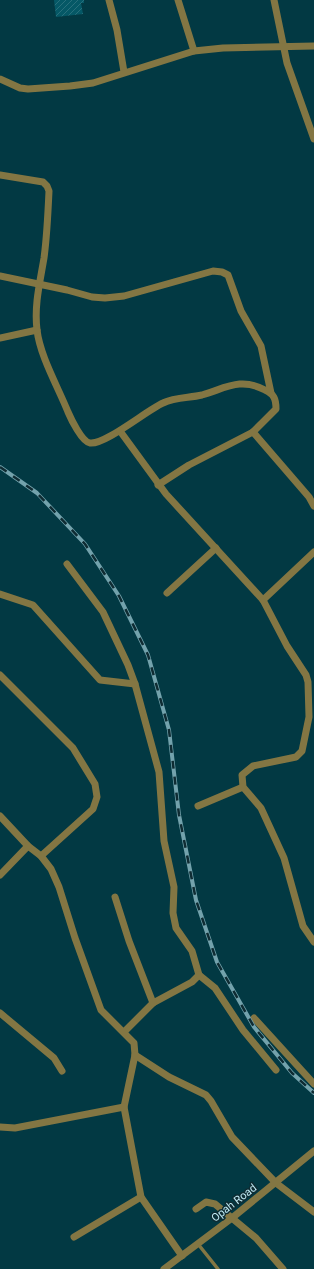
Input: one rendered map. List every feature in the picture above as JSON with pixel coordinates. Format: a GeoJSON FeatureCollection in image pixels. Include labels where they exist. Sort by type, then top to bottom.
{"type":"FeatureCollection","features":[{"type":"Feature","properties":{"kind":"street"},"geometry":{"type":"LineString","coordinates":[[109,0],[117,30],[124,72]]}},
{"type":"Feature","properties":{"kind":"street"},"geometry":{"type":"LineString","coordinates":[[178,0],[194,51]]}},
{"type":"Feature","properties":{"kind":"street"},"geometry":{"type":"LineString","coordinates":[[274,0],[283,48],[314,140]]}},
{"type":"Feature","properties":{"kind":"street"},"geometry":{"type":"LineString","coordinates":[[0,79],[20,88],[43,89],[93,83],[194,51],[222,48],[283,48],[314,46]]}},
{"type":"Feature","properties":{"kind":"street"},"geometry":{"type":"LineString","coordinates":[[0,174],[42,182],[47,186],[49,191],[46,235],[36,304],[37,330],[44,354],[69,414],[84,440],[89,443],[94,442],[120,431],[136,419],[169,400],[201,395],[239,383],[252,384],[271,393]]}},
{"type":"Feature","properties":{"kind":"street"},"geometry":{"type":"LineString","coordinates":[[0,276],[92,297],[105,298],[124,296],[213,271],[222,272],[228,275],[241,311],[261,346],[271,393],[276,402],[276,409],[253,432],[194,462],[158,485]]}},
{"type":"Feature","properties":{"kind":"street"},"geometry":{"type":"LineString","coordinates":[[0,338],[37,330]]}},
{"type":"Feature","properties":{"kind":"street"},"geometry":{"type":"LineString","coordinates":[[120,431],[158,485],[262,600],[287,646],[306,675],[308,682],[309,717],[302,751],[296,757],[253,766],[242,775],[243,787],[261,808],[284,858],[304,926],[314,942]]}},
{"type":"Feature","properties":{"kind":"street"},"geometry":{"type":"LineString","coordinates":[[253,432],[309,497],[314,506]]}},
{"type":"Feature","properties":{"kind":"street"},"geometry":{"type":"LineString","coordinates":[[167,592],[216,548]]}},
{"type":"Feature","properties":{"kind":"street"},"geometry":{"type":"LineString","coordinates":[[262,600],[314,552]]}},
{"type":"Feature","properties":{"kind":"street"},"geometry":{"type":"LineString","coordinates":[[67,564],[103,612],[128,665],[135,684],[159,772],[164,841],[174,887],[173,913],[176,928],[192,951],[199,975],[215,988],[243,1030],[276,1070]]}},
{"type":"Feature","properties":{"kind":"street"},"geometry":{"type":"LineString","coordinates":[[0,594],[33,605],[100,680],[135,684]]}},
{"type":"Feature","properties":{"kind":"street"},"geometry":{"type":"LineString","coordinates":[[0,675],[73,748],[95,784],[97,797],[93,809],[41,856]]}},
{"type":"Feature","properties":{"kind":"street"},"geometry":{"type":"LineString","coordinates":[[198,806],[243,787]]}},
{"type":"Feature","properties":{"kind":"street"},"geometry":{"type":"LineString","coordinates":[[0,816],[28,846],[41,856],[51,869],[59,887],[75,938],[101,1010],[134,1043],[135,1055],[124,1106],[141,1197],[182,1256]]}},
{"type":"Feature","properties":{"kind":"street"},"geometry":{"type":"LineString","coordinates":[[0,875],[28,846]]}},
{"type":"Feature","properties":{"kind":"street"},"geometry":{"type":"LineString","coordinates":[[115,897],[129,941],[153,1003]]}},
{"type":"Feature","properties":{"kind":"street"},"geometry":{"type":"LineString","coordinates":[[124,1032],[153,1003],[192,982],[199,975]]}},
{"type":"Feature","properties":{"kind":"street"},"geometry":{"type":"LineString","coordinates":[[0,1013],[54,1058],[62,1071]]}},
{"type":"Feature","properties":{"kind":"street"},"geometry":{"type":"LineString","coordinates":[[254,1018],[314,1084]]}},
{"type":"Feature","properties":{"kind":"street"},"geometry":{"type":"LineString","coordinates":[[135,1055],[169,1077],[206,1095],[232,1137],[276,1183],[314,1212]]}},
{"type":"Feature","properties":{"kind":"street"},"geometry":{"type":"LineString","coordinates":[[0,1127],[15,1128],[124,1106]]}},
{"type":"Feature","properties":{"kind":"street","name":"Opah Road"},"geometry":{"type":"LineString","coordinates":[[164,1269],[232,1218],[314,1151]]}},
{"type":"Feature","properties":{"kind":"street"},"geometry":{"type":"LineString","coordinates":[[74,1237],[141,1197]]}},
{"type":"Feature","properties":{"kind":"street"},"geometry":{"type":"LineString","coordinates":[[196,1209],[206,1202],[211,1202],[256,1238],[283,1269]]}},
{"type":"Feature","properties":{"kind":"lane"},"geometry":{"type":"LineString","coordinates":[[198,1244],[218,1269]]}},
{"type":"Feature","properties":{"kind":"building"},"geometry":{"type":"Polygon","coordinates":[[[54,0],[84,0],[84,3],[81,3],[83,14],[56,17],[54,0]]]}},
{"type":"Feature","properties":{"kind":"railway"},"geometry":{"type":"LineString","coordinates":[[0,467],[37,493],[85,544],[119,596],[148,655],[169,730],[179,815],[196,900],[217,962],[254,1027],[292,1073],[314,1093]]}}]}
